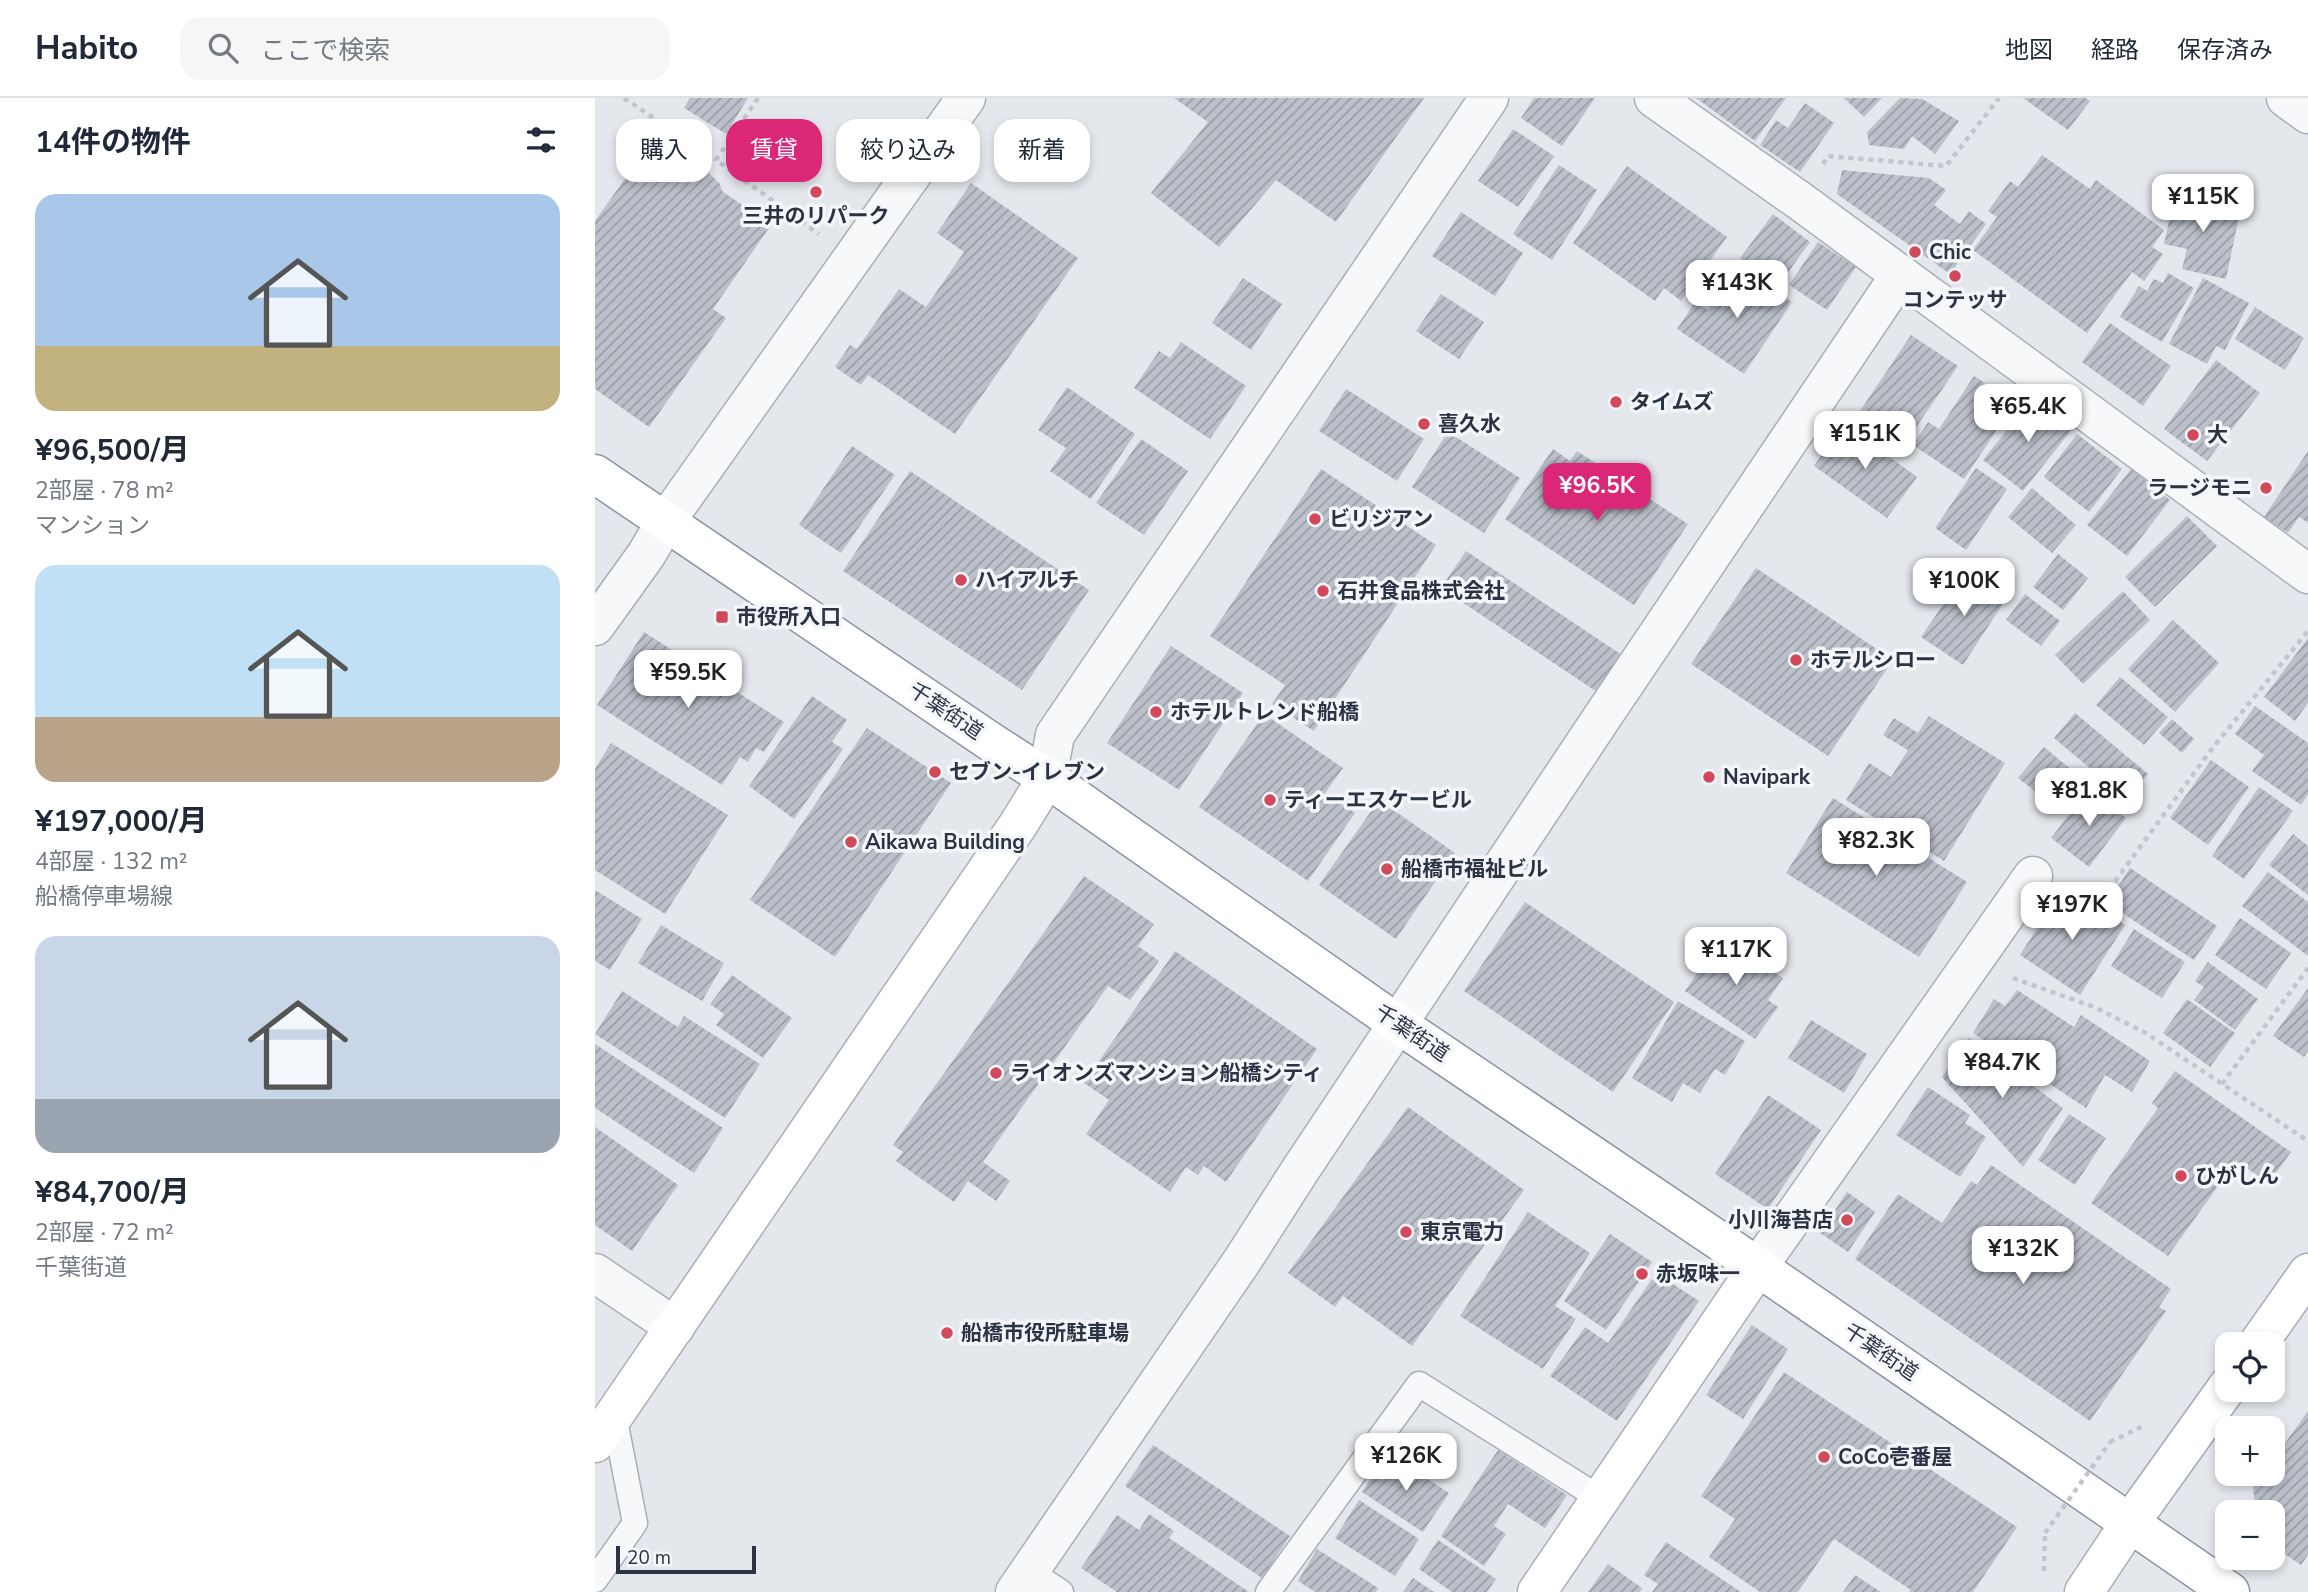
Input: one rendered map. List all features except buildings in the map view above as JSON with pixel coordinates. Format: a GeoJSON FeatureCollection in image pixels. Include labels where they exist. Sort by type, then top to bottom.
{"type":"FeatureCollection","features":[{"type":"Feature","properties":{"kind":"main road","name":"千葉街道"},"geometry":{"type":"LineString","coordinates":[[595,474],[1047,778],[1398,1024],[1758,1267],[2230,1592]]}},
{"type":"Feature","properties":{"kind":"main road"},"geometry":{"type":"LineString","coordinates":[[605,1429],[1047,778]]}},
{"type":"Feature","properties":{"kind":"main road"},"geometry":{"type":"LineString","coordinates":[[1537,1592],[1758,1267]]}},
{"type":"Feature","properties":{"kind":"main road"},"geometry":{"type":"LineString","coordinates":[[2266,1332],[2308,1273]]}},
{"type":"Feature","properties":{"kind":"main road"},"geometry":{"type":"LineString","coordinates":[[2084,1592],[2217,1402]]}},
{"type":"Feature","properties":{"kind":"street"},"geometry":{"type":"LineString","coordinates":[[595,626],[646,555],[666,521],[966,98]]}},
{"type":"Feature","properties":{"kind":"street"},"geometry":{"type":"LineString","coordinates":[[1047,778],[1055,735],[1489,98]]}},
{"type":"Feature","properties":{"kind":"street"},"geometry":{"type":"LineString","coordinates":[[1654,98],[1800,201],[2308,574]]}},
{"type":"Feature","properties":{"kind":"street"},"geometry":{"type":"LineString","coordinates":[[2286,98],[2308,114]]}},
{"type":"Feature","properties":{"kind":"street"},"geometry":{"type":"LineString","coordinates":[[1022,1581],[1242,1261],[1300,1169],[1900,275]]}},
{"type":"Feature","properties":{"kind":"street"},"geometry":{"type":"LineString","coordinates":[[1758,1267],[2033,876]]}},
{"type":"Feature","properties":{"kind":"street"},"geometry":{"type":"LineString","coordinates":[[595,1273],[675,1327]]}},
{"type":"Feature","properties":{"kind":"lane"},"geometry":{"type":"LineString","coordinates":[[1268,1592],[1419,1384],[1601,1499]]}},
{"type":"Feature","properties":{"kind":"lane"},"geometry":{"type":"LineString","coordinates":[[595,1580],[635,1523],[605,1429]]}},
{"type":"Feature","properties":{"kind":"lane"},"geometry":{"type":"LineString","coordinates":[[1022,1581],[1061,1592]]}},
{"type":"Feature","properties":{"kind":"path"},"geometry":{"type":"LineString","coordinates":[[624,98],[716,160],[852,259]]}},
{"type":"Feature","properties":{"kind":"path"},"geometry":{"type":"LineString","coordinates":[[716,160],[758,98]]}},
{"type":"Feature","properties":{"kind":"path"},"geometry":{"type":"LineString","coordinates":[[1800,201],[1828,156],[1946,166],[1999,98]]}},
{"type":"Feature","properties":{"kind":"path"},"geometry":{"type":"LineString","coordinates":[[2033,876],[2105,895],[2211,750],[2308,631]]}},
{"type":"Feature","properties":{"kind":"path"},"geometry":{"type":"LineString","coordinates":[[1971,963],[2094,1007],[2144,1032],[2308,1141]]}},
{"type":"Feature","properties":{"kind":"path"},"geometry":{"type":"LineString","coordinates":[[2222,1084],[2308,968]]}},
{"type":"Feature","properties":{"kind":"path"},"geometry":{"type":"LineString","coordinates":[[2044,1574],[2045,1533],[2110,1442]]}},
{"type":"Feature","properties":{"kind":"place","name":"三井のリパーク"},"geometry":{"type":"Point","coordinates":[816,192]}},
{"type":"Feature","properties":{"kind":"place","name":"Chic"},"geometry":{"type":"Point","coordinates":[1915,252]}},
{"type":"Feature","properties":{"kind":"place","name":"コンテッサ"},"geometry":{"type":"Point","coordinates":[1955,276]}},
{"type":"Feature","properties":{"kind":"place","name":"タイムズ"},"geometry":{"type":"Point","coordinates":[1616,402]}},
{"type":"Feature","properties":{"kind":"place","name":"喜久水"},"geometry":{"type":"Point","coordinates":[1424,424]}},
{"type":"Feature","properties":{"kind":"place","name":"大"},"geometry":{"type":"Point","coordinates":[2193,435]}},
{"type":"Feature","properties":{"kind":"place","name":"ラージモニ"},"geometry":{"type":"Point","coordinates":[2266,488]}},
{"type":"Feature","properties":{"kind":"place","name":"ビリジアン"},"geometry":{"type":"Point","coordinates":[1315,519]}},
{"type":"Feature","properties":{"kind":"place","name":"ハイアルチ"},"geometry":{"type":"Point","coordinates":[961,580]}},
{"type":"Feature","properties":{"kind":"place","name":"石井食品株式会社"},"geometry":{"type":"Point","coordinates":[1323,591]}},
{"type":"Feature","properties":{"kind":"place","name":"市役所入口"},"geometry":{"type":"Point","coordinates":[722,617]}},
{"type":"Feature","properties":{"kind":"place","name":"ホテルシロー"},"geometry":{"type":"Point","coordinates":[1796,660]}},
{"type":"Feature","properties":{"kind":"place","name":"ホテルトレンド船橋"},"geometry":{"type":"Point","coordinates":[1156,712]}},
{"type":"Feature","properties":{"kind":"place","name":"セブン-イレブン"},"geometry":{"type":"Point","coordinates":[935,772]}},
{"type":"Feature","properties":{"kind":"place","name":"Navipark"},"geometry":{"type":"Point","coordinates":[1709,777]}},
{"type":"Feature","properties":{"kind":"place","name":"ティーエスケービル"},"geometry":{"type":"Point","coordinates":[1270,800]}},
{"type":"Feature","properties":{"kind":"place","name":"Aikawa Building"},"geometry":{"type":"Point","coordinates":[851,842]}},
{"type":"Feature","properties":{"kind":"place","name":"船橋市福祉ビル"},"geometry":{"type":"Point","coordinates":[1387,869]}},
{"type":"Feature","properties":{"kind":"place","name":"ライオンズマンション船橋シティ"},"geometry":{"type":"Point","coordinates":[996,1073]}},
{"type":"Feature","properties":{"kind":"place","name":"ひがしん"},"geometry":{"type":"Point","coordinates":[2181,1176]}},
{"type":"Feature","properties":{"kind":"place","name":"小川海苔店"},"geometry":{"type":"Point","coordinates":[1847,1220]}},
{"type":"Feature","properties":{"kind":"place","name":"東京電力"},"geometry":{"type":"Point","coordinates":[1406,1232]}},
{"type":"Feature","properties":{"kind":"place","name":"赤坂味一"},"geometry":{"type":"Point","coordinates":[1642,1274]}},
{"type":"Feature","properties":{"kind":"place","name":"船橋市役所駐車場"},"geometry":{"type":"Point","coordinates":[947,1333]}},
{"type":"Feature","properties":{"kind":"place","name":"CoCo壱番屋"},"geometry":{"type":"Point","coordinates":[1824,1457]}}]}
